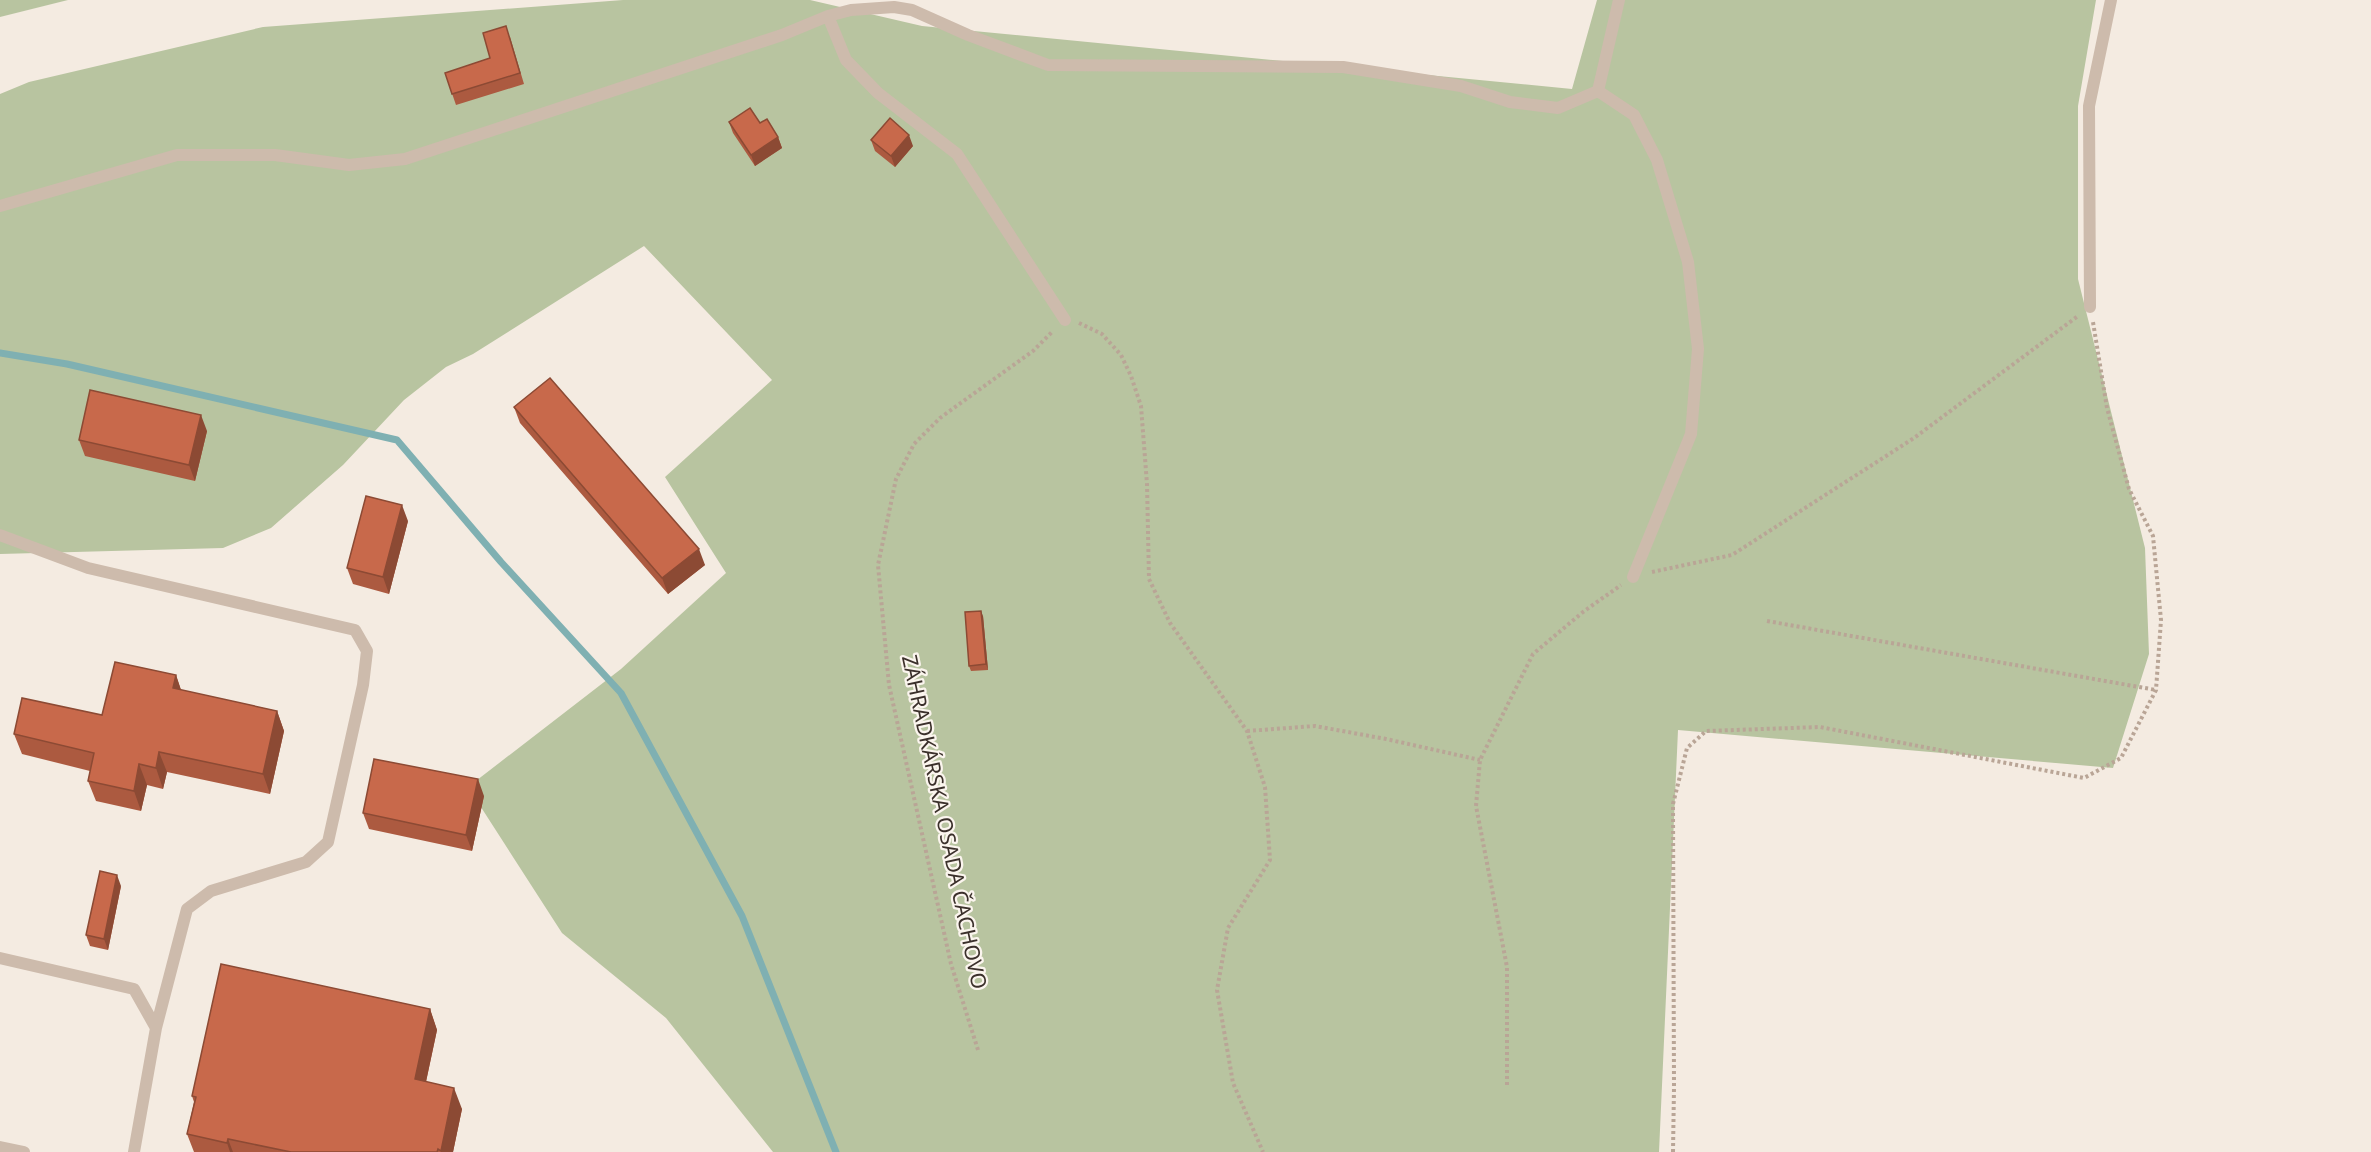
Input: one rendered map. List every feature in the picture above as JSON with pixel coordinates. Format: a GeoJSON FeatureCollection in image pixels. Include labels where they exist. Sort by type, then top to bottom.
{"type":"FeatureCollection","features":[{"type":"Feature","properties":{"kind":"lane"},"geometry":{"type":"LineString","coordinates":[[1598,91],[1619,0]]}},
{"type":"Feature","properties":{"kind":"lane"},"geometry":{"type":"LineString","coordinates":[[2090,307],[2089,106],[2111,0]]}},
{"type":"Feature","properties":{"kind":"lane"},"geometry":{"type":"LineString","coordinates":[[0,206],[177,155],[275,155],[349,165],[405,159],[782,35],[828,16],[850,10],[894,7],[912,10],[968,35],[1048,65],[1343,67],[1461,86],[1510,102],[1558,108],[1598,91]]}},
{"type":"Feature","properties":{"kind":"lane"},"geometry":{"type":"LineString","coordinates":[[828,16],[846,60],[878,93],[957,154],[1065,320]]}},
{"type":"Feature","properties":{"kind":"lane"},"geometry":{"type":"LineString","coordinates":[[1598,91],[1634,115],[1657,160],[1688,262],[1698,349],[1691,434],[1633,577]]}},
{"type":"Feature","properties":{"kind":"lane"},"geometry":{"type":"LineString","coordinates":[[0,535],[88,567],[355,630],[367,651],[363,685],[328,842],[306,862],[212,891],[187,909],[156,1028],[134,1152]]}},
{"type":"Feature","properties":{"kind":"lane"},"geometry":{"type":"LineString","coordinates":[[0,958],[134,989],[156,1028]]}},
{"type":"Feature","properties":{"kind":"lane"},"geometry":{"type":"LineString","coordinates":[[0,1147],[24,1152]]}},
{"type":"Feature","properties":{"kind":"path"},"geometry":{"type":"LineString","coordinates":[[1507,1085],[1507,967],[1476,806],[1480,760],[1533,654],[1584,612],[1633,577],[1732,555],[1914,438],[2090,307],[2107,408],[2129,489],[2153,536],[2161,620],[2156,690],[2121,758],[2084,778],[1820,728],[1706,731],[1687,748],[1673,804],[1673,1152]]}},
{"type":"Feature","properties":{"kind":"path"},"geometry":{"type":"LineString","coordinates":[[1065,320],[1087,325],[1102,334],[1121,355],[1131,376],[1141,406],[1147,484],[1149,579],[1170,623],[1247,731],[1265,786],[1270,860],[1228,927],[1217,990],[1233,1083],[1263,1152]]}},
{"type":"Feature","properties":{"kind":"path","name":"ZÁHRADKÁRSKA OSADA ČACHOVO"},"geometry":{"type":"LineString","coordinates":[[978,1050],[951,964],[889,685],[878,565],[896,479],[914,444],[940,418],[1033,351],[1065,320]]}},
{"type":"Feature","properties":{"kind":"path"},"geometry":{"type":"LineString","coordinates":[[1767,621],[2156,690]]}},
{"type":"Feature","properties":{"kind":"path"},"geometry":{"type":"LineString","coordinates":[[1247,731],[1315,726],[1480,760]]}},
{"type":"Feature","properties":{"kind":"green space"},"geometry":{"type":"Polygon","coordinates":[[[0,0],[68,0],[0,17],[0,0]]]}},
{"type":"Feature","properties":{"kind":"green space"},"geometry":{"type":"Polygon","coordinates":[[[623,0],[810,0],[922,26],[1572,89],[1597,0],[2096,0],[2078,106],[2078,279],[2145,548],[2149,654],[2113,768],[1678,730],[1659,1152],[773,1152],[666,1018],[562,933],[468,787],[621,669],[726,573],[665,477],[772,380],[644,246],[473,354],[446,367],[404,400],[343,465],[271,528],[223,548],[0,554],[0,94],[29,82],[263,27],[623,0]]]}},
{"type":"Feature","properties":{"kind":"building"},"geometry":{"type":"Polygon","coordinates":[[[506,26],[520,73],[452,94],[445,73],[490,58],[483,33],[506,26]]]}},
{"type":"Feature","properties":{"kind":"building"},"geometry":{"type":"Polygon","coordinates":[[[750,108],[760,123],[767,119],[778,137],[751,155],[729,122],[750,108]]]}},
{"type":"Feature","properties":{"kind":"building"},"geometry":{"type":"Polygon","coordinates":[[[890,118],[909,135],[891,156],[871,140],[890,118]]]}},
{"type":"Feature","properties":{"kind":"building"},"geometry":{"type":"Polygon","coordinates":[[[550,378],[699,549],[662,578],[514,407],[550,378]]]}},
{"type":"Feature","properties":{"kind":"building"},"geometry":{"type":"Polygon","coordinates":[[[90,390],[201,415],[189,465],[79,440],[90,390]]]}},
{"type":"Feature","properties":{"kind":"building"},"geometry":{"type":"Polygon","coordinates":[[[366,496],[402,505],[383,577],[347,568],[366,496]]]}},
{"type":"Feature","properties":{"kind":"building"},"geometry":{"type":"Polygon","coordinates":[[[981,611],[986,664],[969,666],[965,612],[981,611]]]}},
{"type":"Feature","properties":{"kind":"building"},"geometry":{"type":"Polygon","coordinates":[[[115,662],[176,675],[173,688],[277,711],[263,774],[159,752],[156,768],[139,764],[134,791],[88,781],[94,753],[14,734],[22,698],[102,715],[115,662]]]}},
{"type":"Feature","properties":{"kind":"building"},"geometry":{"type":"Polygon","coordinates":[[[374,759],[478,779],[466,835],[363,813],[374,759]]]}},
{"type":"Feature","properties":{"kind":"building"},"geometry":{"type":"Polygon","coordinates":[[[100,871],[117,875],[104,939],[86,935],[100,871]]]}},
{"type":"Feature","properties":{"kind":"building"},"geometry":{"type":"Polygon","coordinates":[[[221,964],[430,1009],[415,1079],[454,1088],[441,1151],[438,1149],[437,1152],[291,1152],[228,1139],[227,1143],[187,1134],[196,1097],[192,1096],[221,964]]]}},
{"type":"Feature","properties":{"kind":"waterway"},"geometry":{"type":"LineString","coordinates":[[0,353],[67,364],[397,440],[501,562],[621,693],[742,916],[836,1152]]}}]}
